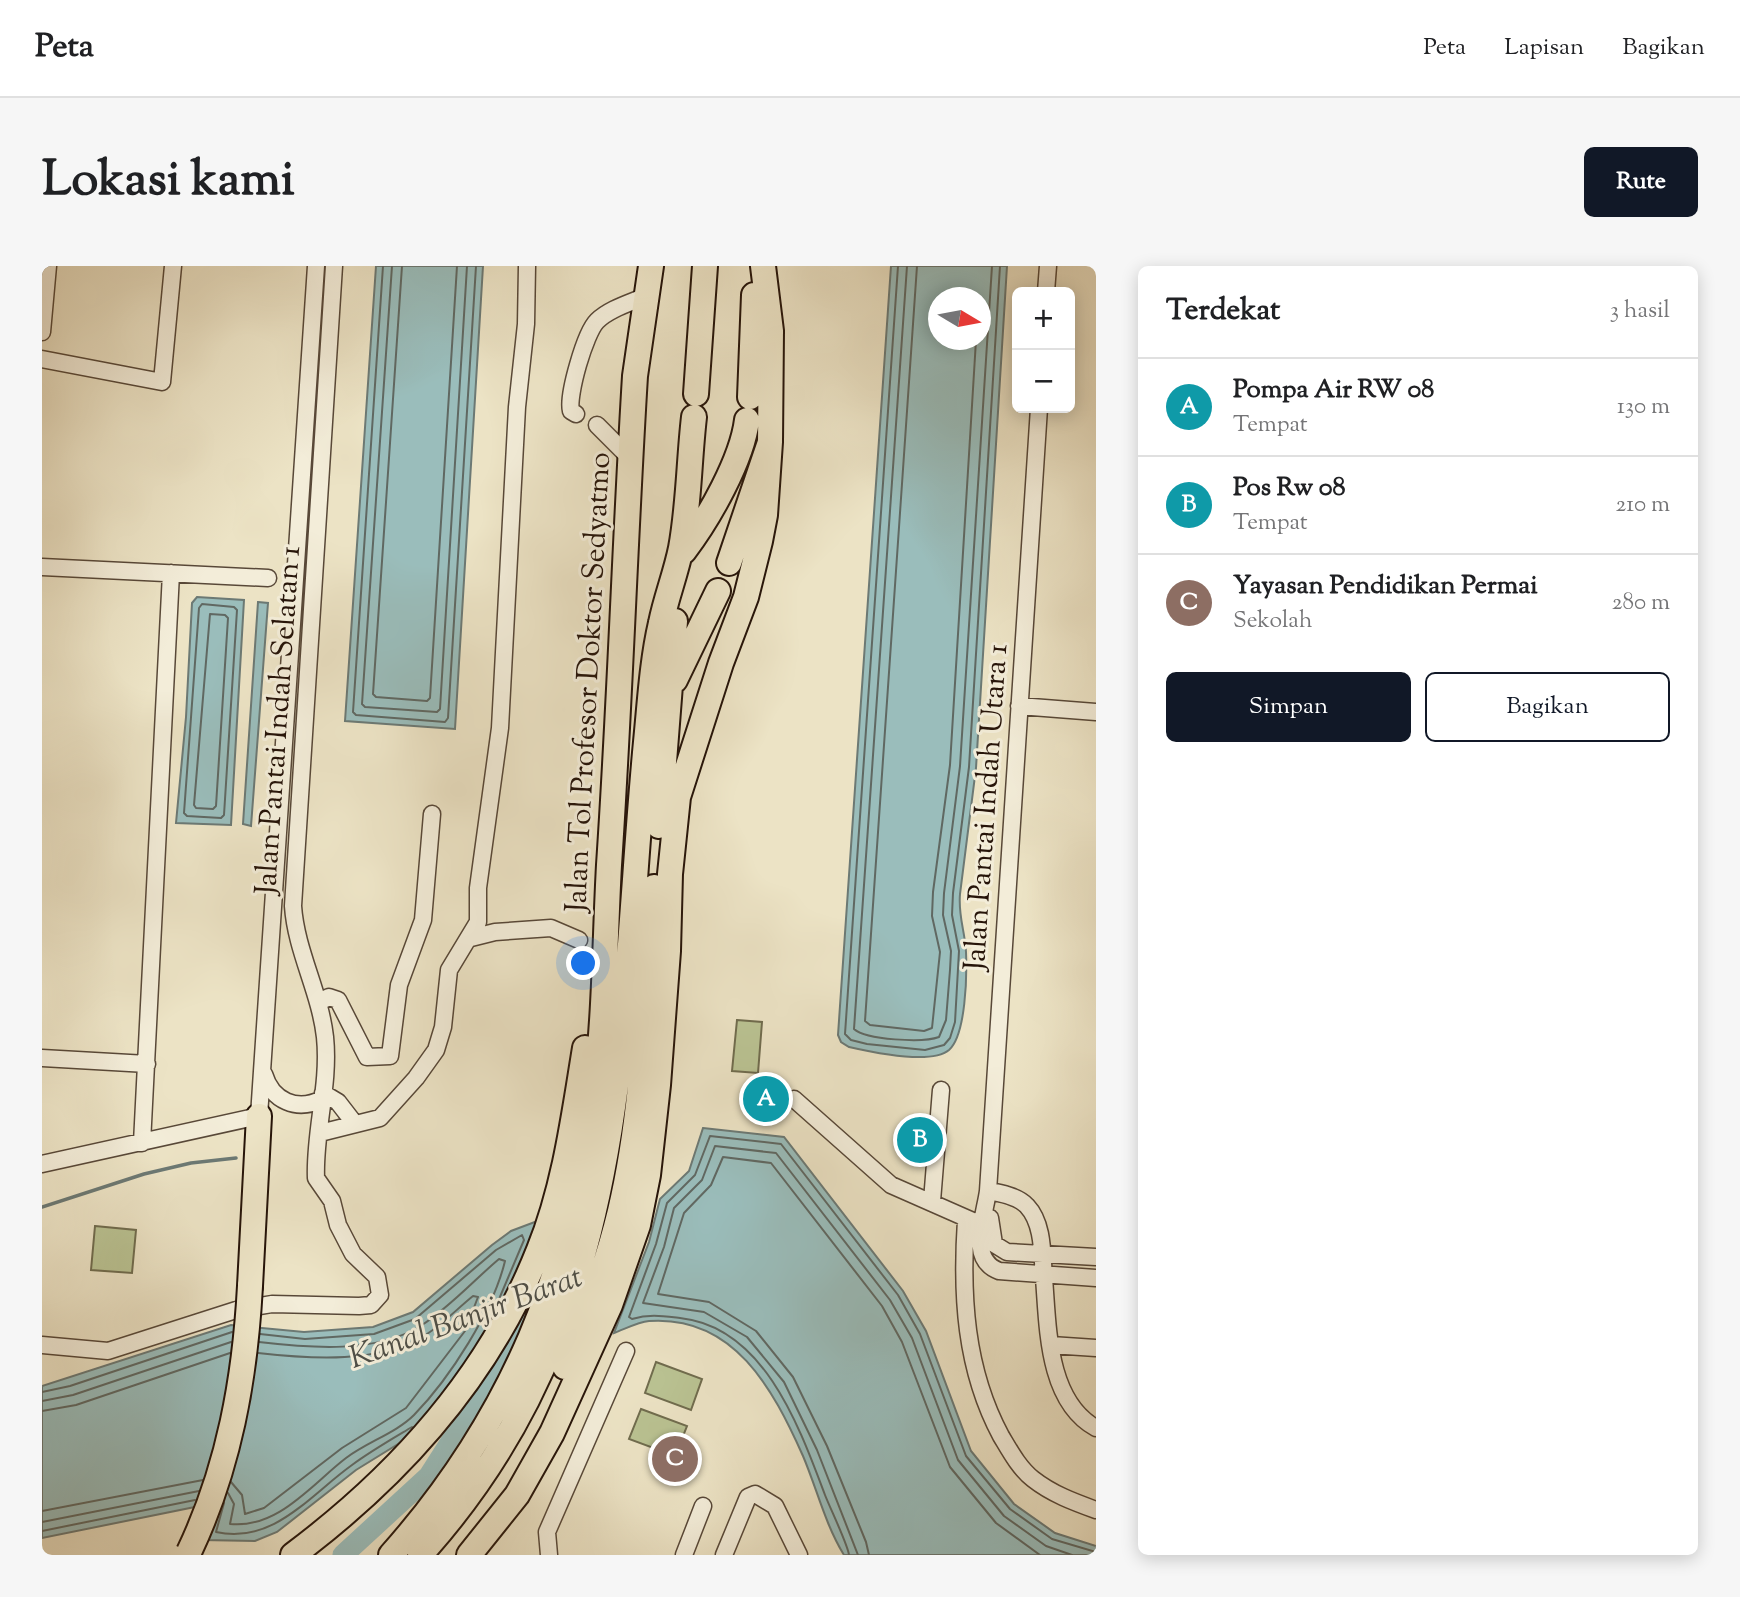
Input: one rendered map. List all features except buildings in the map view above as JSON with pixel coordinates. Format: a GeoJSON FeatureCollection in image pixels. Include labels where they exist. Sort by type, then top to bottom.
{"type":"FeatureCollection","features":[{"type":"Feature","properties":{"kind":"highway","name":"Jalan Tol Profesor Doktor Sedyatmo"},"geometry":{"type":"LineString","coordinates":[[578,1143],[588,1031],[602,988],[635,376],[651,266]]}},
{"type":"Feature","properties":{"kind":"highway","name":"Jalan Tol Profesor Doktor Sedyatmo"},"geometry":{"type":"LineString","coordinates":[[451,1555],[513,1471],[544,1413],[604,1270],[621,1209],[636,1116],[678,559],[695,405],[705,266]]}},
{"type":"Feature","properties":{"kind":"highway"},"geometry":{"type":"LineString","coordinates":[[678,559],[692,540],[726,479],[746,434],[754,266]]}},
{"type":"Feature","properties":{"kind":"highway"},"geometry":{"type":"LineString","coordinates":[[469,1555],[517,1495],[552,1433],[594,1342],[638,1226],[648,1175],[658,1085],[668,951],[670,874],[678,797],[717,673],[746,597],[765,515],[770,442],[771,331],[763,266]]}},
{"type":"Feature","properties":{"kind":"highway"},"geometry":{"type":"LineString","coordinates":[[729,563],[770,442]]}},
{"type":"Feature","properties":{"kind":"highway","name":"Jalan Tol Profesor Doktor Sedyatmo"},"geometry":{"type":"LineString","coordinates":[[420,1555],[449,1523],[501,1450],[561,1328],[600,1191],[623,1031],[637,832],[655,653],[678,559]]}},
{"type":"Feature","properties":{"kind":"highway","name":"Jalan Tol Profesor Doktor Sedyatmo"},"geometry":{"type":"LineString","coordinates":[[669,694],[718,590]]}},
{"type":"Feature","properties":{"kind":"highway"},"geometry":{"type":"LineString","coordinates":[[188,1554],[208,1511],[229,1444],[242,1368],[250,1286],[254,1118]]}},
{"type":"Feature","properties":{"kind":"highway"},"geometry":{"type":"LineString","coordinates":[[391,1555],[445,1490],[511,1384],[559,1268],[574,1217],[578,1143]]}},
{"type":"Feature","properties":{"kind":"highway"},"geometry":{"type":"LineString","coordinates":[[293,1555],[397,1466],[445,1412],[494,1343],[540,1250],[578,1143]]}},
{"type":"Feature","properties":{"kind":"street"},"geometry":{"type":"LineString","coordinates":[[42,332],[48,266]]}},
{"type":"Feature","properties":{"kind":"street"},"geometry":{"type":"LineString","coordinates":[[42,359],[162,382],[173,266]]}},
{"type":"Feature","properties":{"kind":"street","name":"Jalan Pantai Indah Selatan 1"},"geometry":{"type":"LineString","coordinates":[[254,1118],[264,1074],[316,266]]}},
{"type":"Feature","properties":{"kind":"street","name":"Jalan Pantai Indah Selatan 1"},"geometry":{"type":"LineString","coordinates":[[42,1345],[98,1350],[119,1348],[236,1310],[272,1304],[371,1305],[380,1296],[377,1277],[353,1254],[338,1225],[332,1201],[316,1178],[326,1047],[319,1002],[296,936],[292,883],[334,266]]}},
{"type":"Feature","properties":{"kind":"street"},"geometry":{"type":"LineString","coordinates":[[320,1133],[380,1118],[396,1104],[436,1050],[443,1027],[449,970],[471,938],[478,922],[478,888],[500,728],[517,407],[526,324],[527,266]]}},
{"type":"Feature","properties":{"kind":"street"},"geometry":{"type":"LineString","coordinates":[[1046,287],[1048,266]]}},
{"type":"Feature","properties":{"kind":"street"},"geometry":{"type":"LineString","coordinates":[[576,414],[571,411],[570,395],[592,327],[606,315],[646,296]]}},
{"type":"Feature","properties":{"kind":"street","name":"Jalan Pantai Indah Utara 1"},"geometry":{"type":"LineString","coordinates":[[981,1220],[988,1191],[1039,413]]}},
{"type":"Feature","properties":{"kind":"street"},"geometry":{"type":"LineString","coordinates":[[597,425],[630,458]]}},
{"type":"Feature","properties":{"kind":"street"},"geometry":{"type":"LineString","coordinates":[[42,567],[268,578]]}},
{"type":"Feature","properties":{"kind":"street"},"geometry":{"type":"LineString","coordinates":[[142,1143],[171,573]]}},
{"type":"Feature","properties":{"kind":"street"},"geometry":{"type":"LineString","coordinates":[[1020,706],[1096,712]]}},
{"type":"Feature","properties":{"kind":"street"},"geometry":{"type":"LineString","coordinates":[[319,1002],[329,998],[338,1000],[368,1057],[390,1056],[399,985],[423,920],[432,814]]}},
{"type":"Feature","properties":{"kind":"street"},"geometry":{"type":"LineString","coordinates":[[471,938],[495,932],[551,928],[579,940]]}},
{"type":"Feature","properties":{"kind":"street"},"geometry":{"type":"LineString","coordinates":[[42,1059],[147,1064]]}},
{"type":"Feature","properties":{"kind":"street"},"geometry":{"type":"LineString","coordinates":[[264,1074],[272,1091],[286,1103],[304,1106],[322,1096],[338,1102],[355,1124]]}},
{"type":"Feature","properties":{"kind":"street"},"geometry":{"type":"LineString","coordinates":[[932,1200],[941,1090]]}},
{"type":"Feature","properties":{"kind":"street"},"geometry":{"type":"LineString","coordinates":[[794,1099],[891,1185],[981,1220],[999,1249],[1096,1257]]}},
{"type":"Feature","properties":{"kind":"street"},"geometry":{"type":"LineString","coordinates":[[42,1164],[254,1118]]}},
{"type":"Feature","properties":{"kind":"street"},"geometry":{"type":"LineString","coordinates":[[988,1191],[1005,1194],[1026,1205],[1033,1215],[1045,1253],[1044,1274],[1051,1345],[1061,1389],[1075,1412],[1096,1428]]}},
{"type":"Feature","properties":{"kind":"street"},"geometry":{"type":"LineString","coordinates":[[981,1220],[982,1256],[992,1268],[1096,1278]]}},
{"type":"Feature","properties":{"kind":"street"},"geometry":{"type":"LineString","coordinates":[[981,1220],[964,1292],[970,1351],[988,1411],[1018,1463],[1032,1479],[1063,1498],[1096,1510]]}},
{"type":"Feature","properties":{"kind":"street"},"geometry":{"type":"LineString","coordinates":[[1051,1345],[1096,1348]]}},
{"type":"Feature","properties":{"kind":"street"},"geometry":{"type":"LineString","coordinates":[[547,1555],[547,1532],[626,1351]]}},
{"type":"Feature","properties":{"kind":"street"},"geometry":{"type":"LineString","coordinates":[[724,1555],[748,1497],[755,1493],[775,1506],[799,1555]]}},
{"type":"Feature","properties":{"kind":"street"},"geometry":{"type":"LineString","coordinates":[[684,1555],[703,1506]]}},
{"type":"Feature","properties":{"kind":"green space"},"geometry":{"type":"Polygon","coordinates":[[[737,1020],[762,1022],[758,1073],[732,1071],[737,1020]]]}},
{"type":"Feature","properties":{"kind":"green space"},"geometry":{"type":"Polygon","coordinates":[[[95,1226],[136,1230],[132,1273],[91,1270],[95,1226]]]}},
{"type":"Feature","properties":{"kind":"green space"},"geometry":{"type":"Polygon","coordinates":[[[656,1362],[702,1379],[691,1410],[645,1393],[656,1362]]]}},
{"type":"Feature","properties":{"kind":"green space"},"geometry":{"type":"Polygon","coordinates":[[[641,1409],[687,1426],[675,1456],[629,1439],[641,1409]]]}},
{"type":"Feature","properties":{"kind":"water"},"geometry":{"type":"Polygon","coordinates":[[[376,266],[483,266],[455,729],[345,721],[376,266]]]}},
{"type":"Feature","properties":{"kind":"water"},"geometry":{"type":"Polygon","coordinates":[[[891,266],[1007,266],[976,768],[960,894],[966,962],[962,1018],[955,1042],[949,1050],[929,1057],[871,1052],[849,1047],[841,1042],[838,1035],[891,266]]]}},
{"type":"Feature","properties":{"kind":"water"},"geometry":{"type":"Polygon","coordinates":[[[197,597],[244,600],[231,825],[176,823],[186,717],[192,603],[197,597]]]}},
{"type":"Feature","properties":{"kind":"water"},"geometry":{"type":"Polygon","coordinates":[[[258,602],[268,603],[251,826],[243,824],[258,602]]]}},
{"type":"Feature","properties":{"kind":"water"},"geometry":{"type":"Polygon","coordinates":[[[703,1128],[784,1137],[903,1291],[926,1331],[971,1451],[1014,1504],[1055,1533],[1096,1546],[1096,1555],[844,1555],[791,1431],[764,1382],[747,1361],[727,1343],[705,1330],[679,1322],[649,1321],[614,1333],[649,1242],[660,1199],[689,1171],[703,1128]]]}},
{"type":"Feature","properties":{"kind":"water","name":"Kanal Banjir Barat"},"geometry":{"type":"Polygon","coordinates":[[[540,1220],[488,1344],[424,1428],[356,1470],[277,1532],[255,1541],[202,1540],[195,1507],[42,1538],[42,1386],[231,1325],[304,1332],[373,1327],[413,1312],[511,1231],[540,1220]]]}},
{"type":"Feature","properties":{"kind":"waterway"},"geometry":{"type":"LineString","coordinates":[[42,1207],[144,1174],[191,1163],[236,1158]]}},
{"type":"Feature","properties":{"kind":"waterway","name":"Kanal Banjir Barat"},"geometry":{"type":"LineString","coordinates":[[343,1555],[429,1476],[527,1322]]}},
{"type":"Feature","properties":{"kind":"place","name":"Pompa Air RW 08"},"geometry":{"type":"Point","coordinates":[766,1099]}},
{"type":"Feature","properties":{"kind":"place","name":"Pos Rw 08"},"geometry":{"type":"Point","coordinates":[920,1140]}},
{"type":"Feature","properties":{"kind":"place","name":"Yayasan Pendidikan Permai"},"geometry":{"type":"Point","coordinates":[675,1459]}}]}
